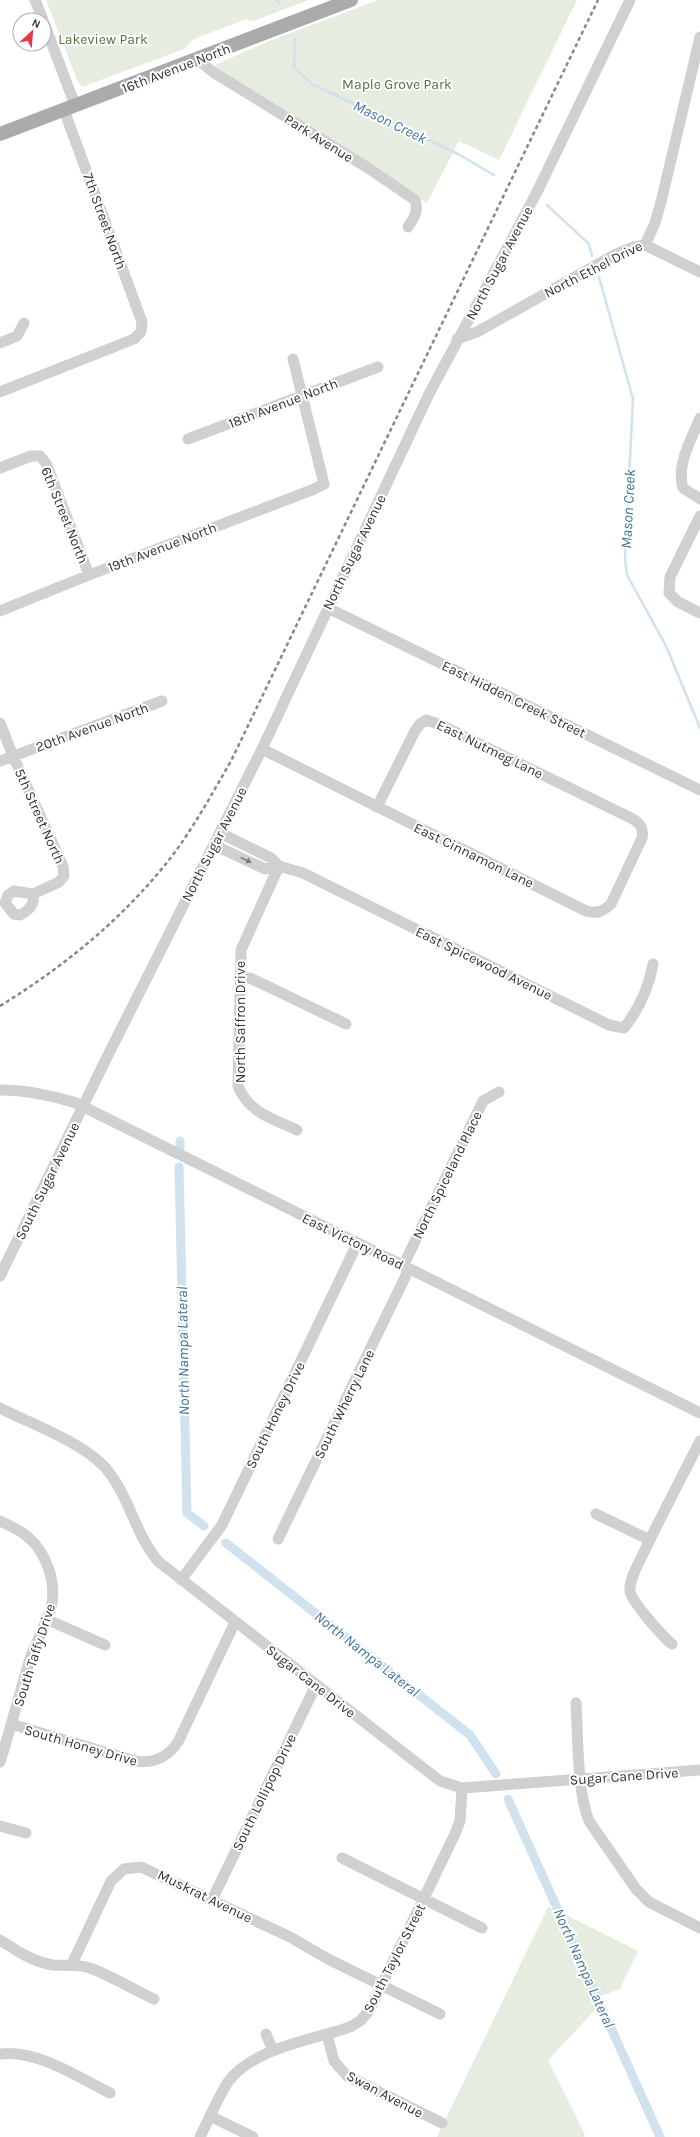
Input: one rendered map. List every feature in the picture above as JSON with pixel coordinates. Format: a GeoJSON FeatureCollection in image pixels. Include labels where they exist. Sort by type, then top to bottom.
{"type":"FeatureCollection","features":[{"type":"Feature","properties":{"kind":"main road","name":"16th Avenue North"},"geometry":{"type":"LineString","coordinates":[[0,134],[198,60],[351,0]]}},
{"type":"Feature","properties":{"kind":"street"},"geometry":{"type":"LineString","coordinates":[[35,0],[40,12]]}},
{"type":"Feature","properties":{"kind":"street","name":"North Sugar Avenue"},"geometry":{"type":"LineString","coordinates":[[83,1107],[262,749],[429,394],[536,194],[630,0]]}},
{"type":"Feature","properties":{"kind":"street","name":"North Ethel Drive"},"geometry":{"type":"LineString","coordinates":[[457,340],[477,332],[616,254],[633,247],[645,245],[655,223],[662,198],[700,37]]}},
{"type":"Feature","properties":{"kind":"street","name":"7th Street North"},"geometry":{"type":"LineString","coordinates":[[0,392],[134,339],[141,332],[142,322],[52,49]]}},
{"type":"Feature","properties":{"kind":"street","name":"Park Avenue"},"geometry":{"type":"LineString","coordinates":[[198,60],[213,72],[368,168],[415,200],[418,206],[416,216],[408,227]]}},
{"type":"Feature","properties":{"kind":"street"},"geometry":{"type":"LineString","coordinates":[[645,245],[700,272]]}},
{"type":"Feature","properties":{"kind":"street"},"geometry":{"type":"LineString","coordinates":[[0,343],[17,336],[24,323]]}},
{"type":"Feature","properties":{"kind":"street"},"geometry":{"type":"LineString","coordinates":[[293,359],[302,396]]}},
{"type":"Feature","properties":{"kind":"street","name":"18th Avenue North"},"geometry":{"type":"LineString","coordinates":[[188,439],[378,367]]}},
{"type":"Feature","properties":{"kind":"street","name":"19th Avenue North"},"geometry":{"type":"LineString","coordinates":[[0,611],[89,575],[312,490],[324,484],[302,396]]}},
{"type":"Feature","properties":{"kind":"street"},"geometry":{"type":"LineString","coordinates":[[700,418],[682,466],[680,478],[683,488],[700,499]]}},
{"type":"Feature","properties":{"kind":"street","name":"6th Street North"},"geometry":{"type":"LineString","coordinates":[[0,468],[31,456],[40,456],[46,463],[89,575]]}},
{"type":"Feature","properties":{"kind":"street"},"geometry":{"type":"LineString","coordinates":[[700,516],[670,577],[669,593],[678,602],[700,613]]}},
{"type":"Feature","properties":{"kind":"street","name":"East Hidden Creek Street"},"geometry":{"type":"LineString","coordinates":[[328,608],[700,790]]}},
{"type":"Feature","properties":{"kind":"street","name":"20th Avenue North"},"geometry":{"type":"LineString","coordinates":[[0,761],[162,701]]}},
{"type":"Feature","properties":{"kind":"street","name":"East Nutmeg Lane"},"geometry":{"type":"LineString","coordinates":[[377,807],[415,731],[420,724],[426,720],[440,725],[633,819],[642,827]]}},
{"type":"Feature","properties":{"kind":"street","name":"5th Street North"},"geometry":{"type":"LineString","coordinates":[[0,723],[12,756],[63,866],[64,876],[59,882],[34,894]]}},
{"type":"Feature","properties":{"kind":"street","name":"East Cinnamon Lane"},"geometry":{"type":"LineString","coordinates":[[262,749],[586,910],[595,913],[603,912],[611,904],[642,838],[642,827]]}},
{"type":"Feature","properties":{"kind":"street","name":"East Spicewood Avenue"},"geometry":{"type":"LineString","coordinates":[[220,833],[271,858],[279,866],[303,874],[609,1025],[624,1028],[634,1016],[650,980],[653,964]]}},
{"type":"Feature","properties":{"kind":"street","name":"East Spicewood Avenue"},"geometry":{"type":"LineString","coordinates":[[214,845],[265,869],[279,866]]}},
{"type":"Feature","properties":{"kind":"street","name":"North Saffron Drive"},"geometry":{"type":"LineString","coordinates":[[279,866],[240,950],[238,1086],[240,1092],[251,1107],[297,1130]]}},
{"type":"Feature","properties":{"kind":"street"},"geometry":{"type":"LineString","coordinates":[[239,977],[250,978],[346,1024]]}},
{"type":"Feature","properties":{"kind":"street","name":"East Victory Road"},"geometry":{"type":"LineString","coordinates":[[0,1090],[26,1091],[52,1095],[83,1107],[700,1413]]}},
{"type":"Feature","properties":{"kind":"street","name":"North Spiceland Place"},"geometry":{"type":"LineString","coordinates":[[406,1267],[482,1101],[499,1092]]}},
{"type":"Feature","properties":{"kind":"street","name":"South Sugar Avenue"},"geometry":{"type":"LineString","coordinates":[[0,1276],[83,1107]]}},
{"type":"Feature","properties":{"kind":"street","name":"South Honey Drive"},"geometry":{"type":"LineString","coordinates":[[181,1580],[222,1525],[357,1244]]}},
{"type":"Feature","properties":{"kind":"street","name":"South Wherry Lane"},"geometry":{"type":"LineString","coordinates":[[278,1539],[406,1267]]}},
{"type":"Feature","properties":{"kind":"street","name":"Sugar Cane Drive"},"geometry":{"type":"LineString","coordinates":[[0,1408],[79,1447],[104,1464],[119,1488],[148,1550],[159,1562],[429,1773],[446,1784],[462,1788],[700,1770]]}},
{"type":"Feature","properties":{"kind":"street"},"geometry":{"type":"LineString","coordinates":[[672,1644],[663,1637],[632,1600],[630,1592],[635,1572],[700,1441]]}},
{"type":"Feature","properties":{"kind":"street"},"geometry":{"type":"LineString","coordinates":[[596,1514],[650,1540]]}},
{"type":"Feature","properties":{"kind":"street","name":"South Taffy Drive"},"geometry":{"type":"LineString","coordinates":[[0,1521],[29,1538],[39,1550],[47,1564],[52,1580],[52,1598],[46,1620],[31,1656],[0,1762]]}},
{"type":"Feature","properties":{"kind":"street"},"geometry":{"type":"LineString","coordinates":[[46,1620],[105,1645]]}},
{"type":"Feature","properties":{"kind":"street","name":"South Honey Drive"},"geometry":{"type":"LineString","coordinates":[[11,1724],[134,1761],[145,1763],[156,1761],[171,1752],[178,1742],[235,1622]]}},
{"type":"Feature","properties":{"kind":"street","name":"South Lollipop Drive"},"geometry":{"type":"LineString","coordinates":[[212,1900],[316,1685]]}},
{"type":"Feature","properties":{"kind":"street"},"geometry":{"type":"LineString","coordinates":[[576,1703],[581,1779],[585,1813],[589,1821],[636,1889],[649,1902],[700,1928]]}},
{"type":"Feature","properties":{"kind":"street","name":"South Taylor Street"},"geometry":{"type":"LineString","coordinates":[[200,2137],[226,2086],[240,2070],[273,2051],[350,2027],[360,2021],[368,2012],[424,1899],[460,1821],[462,1788]]}},
{"type":"Feature","properties":{"kind":"street"},"geometry":{"type":"LineString","coordinates":[[0,1826],[26,1833]]}},
{"type":"Feature","properties":{"kind":"street"},"geometry":{"type":"LineString","coordinates":[[342,1858],[482,1928]]}},
{"type":"Feature","properties":{"kind":"street","name":"Muskrat Avenue"},"geometry":{"type":"LineString","coordinates":[[72,1964],[111,1881],[124,1869],[132,1866],[149,1869],[290,1937],[381,1986],[440,2014]]}},
{"type":"Feature","properties":{"kind":"street"},"geometry":{"type":"LineString","coordinates":[[0,1940],[26,1957],[54,1965],[72,1964],[90,1968],[154,1999]]}},
{"type":"Feature","properties":{"kind":"street"},"geometry":{"type":"LineString","coordinates":[[266,2034],[273,2051]]}},
{"type":"Feature","properties":{"kind":"street","name":"Swan Avenue"},"geometry":{"type":"LineString","coordinates":[[327,2035],[334,2061],[347,2076],[442,2123]]}},
{"type":"Feature","properties":{"kind":"street"},"geometry":{"type":"LineString","coordinates":[[0,2054],[14,2052],[36,2057],[110,2093]]}},
{"type":"Feature","properties":{"kind":"street"},"geometry":{"type":"LineString","coordinates":[[210,2116],[253,2137]]}},
{"type":"Feature","properties":{"kind":"green space","name":"Lakeview Park"},"geometry":{"type":"Polygon","coordinates":[[[46,0],[309,0],[253,21],[246,19],[194,39],[184,49],[82,87],[78,82],[52,12],[46,0]]]}},
{"type":"Feature","properties":{"kind":"green space","name":"Maple Grove Park"},"geometry":{"type":"Polygon","coordinates":[[[378,0],[577,0],[499,160],[459,141],[427,203],[217,68],[215,65],[267,42],[378,0]]]}},
{"type":"Feature","properties":{"kind":"green space"},"geometry":{"type":"Polygon","coordinates":[[[548,1907],[551,1908],[597,2008],[548,2060],[585,2135],[584,2137],[437,2137],[548,1907]]]}},
{"type":"Feature","properties":{"kind":"green space"},"geometry":{"type":"Polygon","coordinates":[[[564,1914],[638,1951],[620,1989],[601,1996],[564,1914]]]}},
{"type":"Feature","properties":{"kind":"waterway","name":"Mason Creek"},"geometry":{"type":"LineString","coordinates":[[276,0],[280,4]]}},
{"type":"Feature","properties":{"kind":"waterway","name":"Mason Creek"},"geometry":{"type":"LineString","coordinates":[[295,39],[294,67],[312,84],[458,154],[494,175]]}},
{"type":"Feature","properties":{"kind":"waterway","name":"Mason Creek"},"geometry":{"type":"LineString","coordinates":[[547,205],[589,244],[592,256]]}},
{"type":"Feature","properties":{"kind":"waterway","name":"Mason Creek"},"geometry":{"type":"LineString","coordinates":[[599,277],[633,399],[625,559],[627,575],[666,646],[700,728]]}},
{"type":"Feature","properties":{"kind":"waterway","name":"North Nampa Lateral"},"geometry":{"type":"LineString","coordinates":[[180,1141],[180,1149]]}},
{"type":"Feature","properties":{"kind":"waterway","name":"North Nampa Lateral"},"geometry":{"type":"LineString","coordinates":[[179,1167],[187,1513],[204,1526]]}},
{"type":"Feature","properties":{"kind":"waterway","name":"North Nampa Lateral"},"geometry":{"type":"LineString","coordinates":[[226,1543],[470,1735],[496,1774]]}},
{"type":"Feature","properties":{"kind":"waterway","name":"North Nampa Lateral"},"geometry":{"type":"LineString","coordinates":[[508,1799],[660,2137]]}},
{"type":"Feature","properties":{"kind":"railway"},"geometry":{"type":"LineString","coordinates":[[0,1006],[65,962],[124,910],[160,871],[189,832],[206,804],[231,761],[598,0]]}}]}
